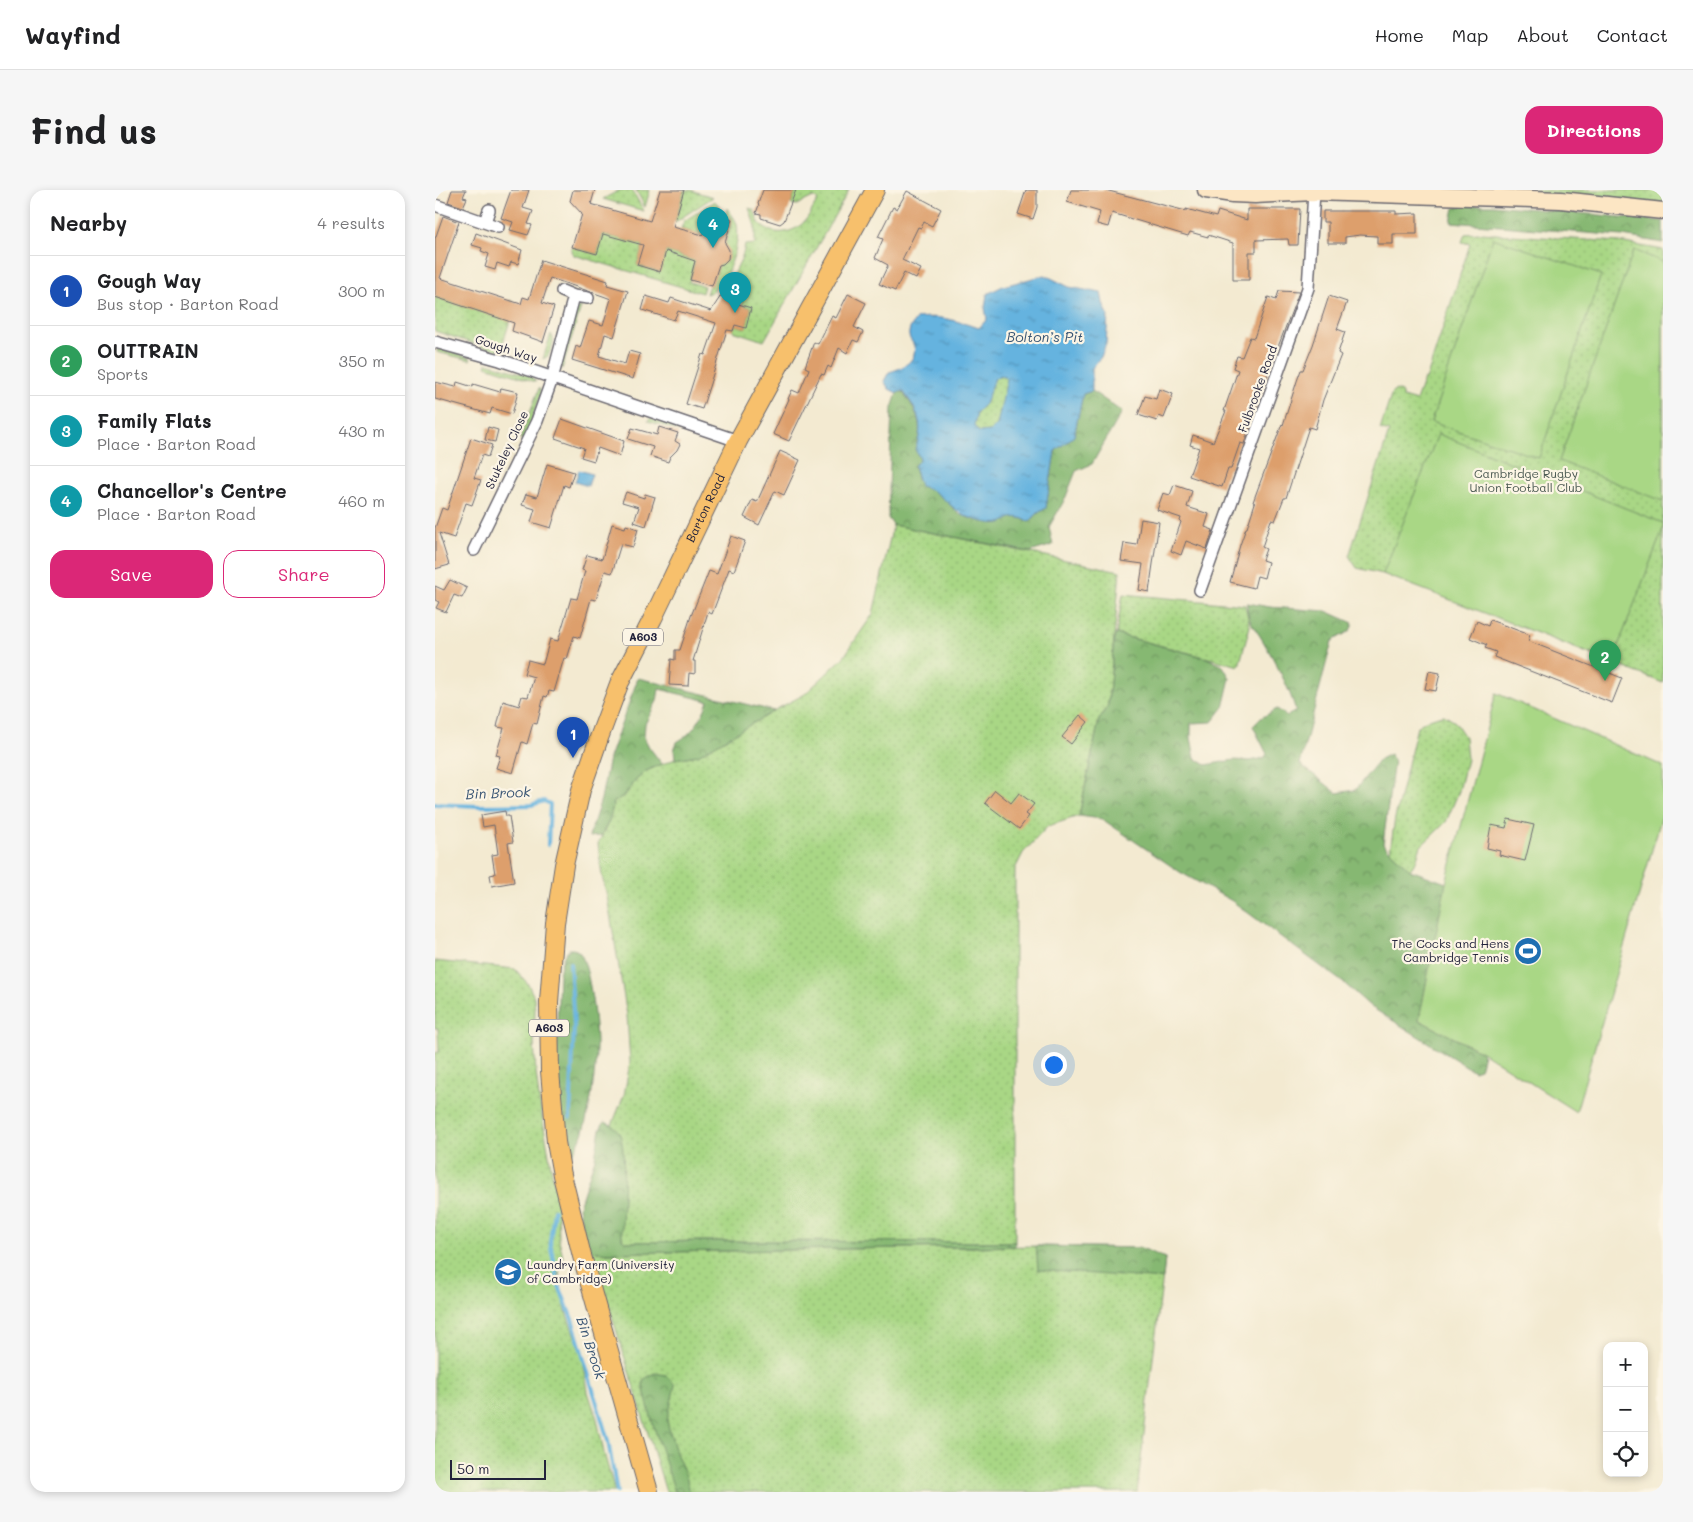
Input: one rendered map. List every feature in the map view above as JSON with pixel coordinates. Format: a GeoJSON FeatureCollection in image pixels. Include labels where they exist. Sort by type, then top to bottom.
{"type":"FeatureCollection","features":[{"type":"Feature","properties":{"kind":"main road","name":"Barton Road"},"geometry":{"type":"LineString","coordinates":[[649,1492],[582,1256],[556,1142],[549,1002],[555,923],[569,841],[581,790],[619,684],[658,609],[738,441],[875,190]]}},
{"type":"Feature","properties":{"kind":"street"},"geometry":{"type":"LineString","coordinates":[[1206,190],[1233,194],[1314,192],[1561,200],[1663,211]]}},
{"type":"Feature","properties":{"kind":"street","name":"Fulbrooke Road"},"geometry":{"type":"LineString","coordinates":[[1200,590],[1308,288],[1314,192]]}},
{"type":"Feature","properties":{"kind":"street"},"geometry":{"type":"LineString","coordinates":[[435,205],[499,227]]}},
{"type":"Feature","properties":{"kind":"street"},"geometry":{"type":"LineString","coordinates":[[485,222],[489,210]]}},
{"type":"Feature","properties":{"kind":"street"},"geometry":{"type":"LineString","coordinates":[[562,291],[574,296],[588,298]]}},
{"type":"Feature","properties":{"kind":"street","name":"Stukeley Close"},"geometry":{"type":"LineString","coordinates":[[474,550],[487,533],[537,420],[552,379],[574,296]]}},
{"type":"Feature","properties":{"kind":"street","name":"Gough Way"},"geometry":{"type":"LineString","coordinates":[[435,342],[500,360],[738,441]]}},
{"type":"Feature","properties":{"kind":"green space"},"geometry":{"type":"Polygon","coordinates":[[[620,190],[632,190],[644,211],[603,199],[620,190]]]}},
{"type":"Feature","properties":{"kind":"green space"},"geometry":{"type":"Polygon","coordinates":[[[636,190],[650,190],[645,207],[636,190]]]}},
{"type":"Feature","properties":{"kind":"green space"},"geometry":{"type":"Polygon","coordinates":[[[684,190],[713,197],[675,222],[684,190]]]}},
{"type":"Feature","properties":{"kind":"green space"},"geometry":{"type":"Polygon","coordinates":[[[796,190],[849,190],[764,341],[733,331],[735,325],[746,328],[751,308],[743,305],[742,299],[724,291],[734,275],[745,245],[755,244],[755,226],[749,208],[754,210],[760,224],[768,230],[773,232],[789,231],[805,221],[818,200],[813,197],[797,205],[791,204],[796,190]]]}},
{"type":"Feature","properties":{"kind":"green space"},"geometry":{"type":"Polygon","coordinates":[[[1414,190],[1663,190],[1663,207],[1414,190]]]}},
{"type":"Feature","properties":{"kind":"green space"},"geometry":{"type":"Polygon","coordinates":[[[715,201],[719,206],[717,211],[710,209],[703,235],[681,229],[684,221],[715,201]]]}},
{"type":"Feature","properties":{"kind":"green space"},"geometry":{"type":"Polygon","coordinates":[[[1464,205],[1493,205],[1663,221],[1663,243],[1623,236],[1451,222],[1454,208],[1464,205]]]}},
{"type":"Feature","properties":{"kind":"green space"},"geometry":{"type":"Polygon","coordinates":[[[727,208],[737,225],[737,243],[726,275],[720,284],[706,294],[709,285],[712,286],[719,265],[729,257],[729,251],[725,245],[732,219],[725,217],[727,208]]]}},
{"type":"Feature","properties":{"kind":"green space","name":"Cambridge Rugby Union Football Club"},"geometry":{"type":"Polygon","coordinates":[[[1480,233],[1619,242],[1663,250],[1663,683],[1441,595],[1383,574],[1357,568],[1349,556],[1389,432],[1380,429],[1392,393],[1396,390],[1401,392],[1403,397],[1416,401],[1424,379],[1426,380],[1470,244],[1462,242],[1465,234],[1480,233]]]}},
{"type":"Feature","properties":{"kind":"green space"},"geometry":{"type":"Polygon","coordinates":[[[603,234],[643,245],[637,265],[659,272],[666,251],[695,261],[689,282],[704,286],[702,293],[574,255],[571,251],[572,247],[597,254],[603,234]]]}},
{"type":"Feature","properties":{"kind":"green space"},"geometry":{"type":"Polygon","coordinates":[[[1493,238],[1601,275],[1539,458],[1431,422],[1493,238]]]}},
{"type":"Feature","properties":{"kind":"green space"},"geometry":{"type":"Polygon","coordinates":[[[1634,250],[1663,262],[1663,501],[1559,461],[1634,250]]]}},
{"type":"Feature","properties":{"kind":"green space"},"geometry":{"type":"Polygon","coordinates":[[[435,297],[503,319],[509,300],[516,302],[500,352],[435,331],[435,297]]]}},
{"type":"Feature","properties":{"kind":"green space"},"geometry":{"type":"Polygon","coordinates":[[[582,303],[562,369],[560,363],[574,312],[582,303]]]}},
{"type":"Feature","properties":{"kind":"green space"},"geometry":{"type":"Polygon","coordinates":[[[551,334],[553,339],[552,345],[548,356],[543,359],[551,334]]]}},
{"type":"Feature","properties":{"kind":"green space"},"geometry":{"type":"Polygon","coordinates":[[[438,348],[471,358],[470,360],[437,352],[438,348]]]}},
{"type":"Feature","properties":{"kind":"green space"},"geometry":{"type":"Polygon","coordinates":[[[487,363],[531,376],[536,382],[486,366],[487,363]]]}},
{"type":"Feature","properties":{"kind":"green space"},"geometry":{"type":"Polygon","coordinates":[[[1001,375],[1008,378],[997,425],[990,431],[979,432],[974,426],[977,412],[985,404],[995,378],[1001,375]]]}},
{"type":"Feature","properties":{"kind":"green space"},"geometry":{"type":"Polygon","coordinates":[[[539,388],[541,392],[525,440],[520,439],[539,388]]]}},
{"type":"Feature","properties":{"kind":"green space"},"geometry":{"type":"Polygon","coordinates":[[[902,391],[918,418],[919,433],[915,449],[920,459],[914,467],[918,481],[940,495],[959,514],[972,519],[1000,523],[1012,517],[1030,522],[1038,513],[1046,508],[1055,451],[1074,436],[1083,394],[1092,391],[1122,412],[1092,464],[1076,471],[1065,499],[1049,527],[1053,545],[1030,552],[893,525],[888,518],[892,408],[897,393],[902,391]]]}},
{"type":"Feature","properties":{"kind":"green space"},"geometry":{"type":"Polygon","coordinates":[[[650,418],[689,431],[688,434],[648,421],[650,418]]]}},
{"type":"Feature","properties":{"kind":"green space"},"geometry":{"type":"Polygon","coordinates":[[[1438,434],[1663,523],[1663,529],[1612,662],[1383,574],[1438,434]]]}},
{"type":"Feature","properties":{"kind":"green space"},"geometry":{"type":"Polygon","coordinates":[[[893,525],[1120,571],[1108,705],[1099,720],[1079,816],[1048,826],[1023,853],[1015,869],[1015,1242],[627,1242],[622,1240],[623,1173],[620,1135],[612,1125],[624,1095],[630,1063],[627,1015],[598,844],[609,821],[614,802],[626,794],[636,780],[646,771],[675,759],[698,755],[747,725],[805,694],[843,658],[873,614],[893,525]]]}},
{"type":"Feature","properties":{"kind":"green space"},"geometry":{"type":"Polygon","coordinates":[[[1123,594],[1245,605],[1250,626],[1239,666],[1116,634],[1123,594]]]}},
{"type":"Feature","properties":{"kind":"green space"},"geometry":{"type":"Polygon","coordinates":[[[1247,603],[1270,607],[1326,611],[1353,623],[1350,631],[1332,641],[1300,764],[1337,793],[1355,790],[1380,759],[1390,754],[1394,760],[1383,844],[1410,870],[1446,883],[1419,1020],[1482,1052],[1483,1058],[1480,1069],[1474,1071],[1371,1007],[1345,984],[1232,901],[1180,872],[1102,819],[1079,816],[1099,720],[1108,705],[1116,634],[1207,658],[1223,666],[1230,678],[1223,708],[1212,722],[1191,723],[1191,738],[1195,758],[1206,765],[1234,760],[1250,761],[1264,758],[1267,754],[1253,726],[1261,718],[1277,709],[1287,716],[1296,711],[1282,675],[1250,620],[1247,603]]]}},
{"type":"Feature","properties":{"kind":"green space"},"geometry":{"type":"Polygon","coordinates":[[[638,678],[774,711],[698,755],[675,759],[674,750],[677,742],[696,725],[708,701],[659,689],[657,701],[645,724],[644,737],[662,764],[646,771],[636,780],[626,794],[614,802],[609,821],[601,836],[589,837],[601,799],[609,758],[638,678]]]}},
{"type":"Feature","properties":{"kind":"green space","name":"The Cocks and Hens Cambridge Tennis"},"geometry":{"type":"Polygon","coordinates":[[[1496,693],[1663,766],[1663,812],[1576,1112],[1482,1052],[1419,1020],[1446,883],[1496,693]]]}},
{"type":"Feature","properties":{"kind":"green space"},"geometry":{"type":"Polygon","coordinates":[[[1444,715],[1455,722],[1465,737],[1467,759],[1459,791],[1446,822],[1421,846],[1416,861],[1410,870],[1390,851],[1395,818],[1417,727],[1429,719],[1444,715]]]}},
{"type":"Feature","properties":{"kind":"green space"},"geometry":{"type":"Polygon","coordinates":[[[569,949],[579,952],[586,970],[594,1014],[596,1060],[589,1107],[581,1138],[569,1156],[565,1155],[556,1058],[559,975],[563,958],[569,949]]]}},
{"type":"Feature","properties":{"kind":"green space","name":"Laundry Farm (University of Cambridge)"},"geometry":{"type":"Polygon","coordinates":[[[435,961],[515,969],[528,984],[534,997],[536,1073],[558,1207],[559,1239],[563,1258],[559,1271],[561,1289],[567,1315],[583,1358],[588,1392],[597,1419],[615,1492],[435,1492],[435,1053],[439,1052],[438,1028],[435,1028],[435,961]]]}},
{"type":"Feature","properties":{"kind":"green space"},"geometry":{"type":"Polygon","coordinates":[[[604,1122],[616,1129],[622,1141],[624,1168],[622,1239],[627,1242],[1015,1242],[1015,1246],[607,1253],[592,1251],[587,1246],[579,1206],[595,1158],[600,1129],[604,1122]]]}},
{"type":"Feature","properties":{"kind":"green space"},"geometry":{"type":"Polygon","coordinates":[[[1036,1246],[1141,1248],[1165,1258],[1137,1492],[666,1492],[592,1251],[607,1253],[1036,1246]]]}},
{"type":"Feature","properties":{"kind":"green space"},"geometry":{"type":"Polygon","coordinates":[[[1036,1246],[1141,1248],[1165,1258],[1163,1279],[1038,1270],[1036,1246]]]}},
{"type":"Feature","properties":{"kind":"green space"},"geometry":{"type":"Polygon","coordinates":[[[654,1373],[666,1375],[675,1385],[667,1421],[690,1492],[675,1492],[652,1421],[643,1380],[654,1373]]]}},
{"type":"Feature","properties":{"kind":"water","name":"Bolton’s Pit"},"geometry":{"type":"Polygon","coordinates":[[[1045,275],[1069,287],[1101,293],[1108,315],[1106,344],[1101,357],[1092,368],[1092,391],[1083,394],[1074,436],[1055,451],[1046,508],[1029,522],[1016,517],[994,524],[966,516],[935,492],[920,486],[914,466],[920,459],[915,449],[920,425],[916,412],[903,391],[897,393],[889,389],[884,381],[889,372],[899,369],[911,360],[915,351],[909,337],[909,331],[917,318],[941,318],[979,328],[987,319],[985,308],[987,294],[1003,286],[1045,275]],[[1001,375],[995,378],[985,404],[977,412],[974,426],[979,432],[990,431],[997,425],[1007,379],[1001,375]]]}},
{"type":"Feature","properties":{"kind":"water"},"geometry":{"type":"Polygon","coordinates":[[[579,470],[592,474],[588,486],[575,482],[579,470]]]}},
{"type":"Feature","properties":{"kind":"building"},"geometry":{"type":"Polygon","coordinates":[[[452,190],[466,190],[463,197],[467,198],[463,207],[448,202],[452,190]]]}},
{"type":"Feature","properties":{"kind":"building"},"geometry":{"type":"Polygon","coordinates":[[[511,190],[529,190],[523,208],[533,211],[528,224],[532,225],[528,235],[510,230],[513,222],[501,218],[511,190]]]}},
{"type":"Feature","properties":{"kind":"building"},"geometry":{"type":"Polygon","coordinates":[[[573,190],[595,190],[591,204],[650,221],[660,190],[684,190],[673,227],[703,235],[709,212],[732,219],[725,243],[729,250],[728,259],[719,265],[712,286],[690,280],[695,261],[666,251],[660,272],[637,265],[643,245],[603,234],[597,254],[572,247],[582,214],[570,201],[573,190]]]}},
{"type":"Feature","properties":{"kind":"building"},"geometry":{"type":"Polygon","coordinates":[[[763,190],[796,190],[784,221],[780,224],[761,218],[761,214],[756,213],[763,190]]]}},
{"type":"Feature","properties":{"kind":"building"},"geometry":{"type":"Polygon","coordinates":[[[1026,190],[1037,190],[1037,207],[1033,219],[1018,214],[1026,190]]]}},
{"type":"Feature","properties":{"kind":"building"},"geometry":{"type":"Polygon","coordinates":[[[1071,190],[1105,190],[1186,211],[1186,209],[1216,217],[1218,211],[1247,220],[1247,209],[1300,209],[1298,245],[1289,245],[1288,239],[1256,240],[1256,252],[1249,252],[1249,280],[1233,280],[1233,243],[1208,235],[1208,237],[1190,232],[1188,236],[1112,213],[1108,227],[1097,224],[1100,212],[1067,202],[1071,190]]]}},
{"type":"Feature","properties":{"kind":"building"},"geometry":{"type":"Polygon","coordinates":[[[907,191],[941,209],[932,226],[924,222],[921,228],[918,227],[902,260],[921,269],[916,279],[904,273],[895,291],[879,284],[888,265],[875,258],[883,239],[878,237],[893,207],[897,209],[907,191]]]}},
{"type":"Feature","properties":{"kind":"building"},"geometry":{"type":"Polygon","coordinates":[[[1323,211],[1396,211],[1396,214],[1417,213],[1417,234],[1393,234],[1393,244],[1377,244],[1377,236],[1360,235],[1345,237],[1345,243],[1328,243],[1328,222],[1323,222],[1323,211]]]}},
{"type":"Feature","properties":{"kind":"building"},"geometry":{"type":"Polygon","coordinates":[[[443,216],[459,222],[440,278],[521,304],[523,297],[529,299],[541,260],[608,281],[607,285],[628,291],[614,337],[605,334],[599,356],[625,364],[629,351],[640,354],[633,379],[572,360],[576,346],[580,348],[589,321],[603,325],[611,299],[550,278],[542,303],[554,307],[543,342],[512,331],[514,323],[435,297],[435,239],[443,216]]]}},
{"type":"Feature","properties":{"kind":"building"},"geometry":{"type":"Polygon","coordinates":[[[476,233],[522,250],[518,264],[511,262],[509,267],[497,263],[495,270],[485,267],[489,254],[481,251],[482,248],[472,245],[476,233]]]}},
{"type":"Feature","properties":{"kind":"building"},"geometry":{"type":"Polygon","coordinates":[[[724,291],[734,297],[732,302],[751,308],[746,328],[735,325],[733,331],[727,330],[702,409],[686,404],[702,354],[705,355],[716,323],[678,311],[674,320],[642,310],[646,296],[669,303],[671,298],[711,311],[724,291]]]}},
{"type":"Feature","properties":{"kind":"building"},"geometry":{"type":"Polygon","coordinates":[[[1279,291],[1299,292],[1268,373],[1244,444],[1240,443],[1231,469],[1228,469],[1222,487],[1189,476],[1199,448],[1190,445],[1193,435],[1213,442],[1226,411],[1224,411],[1238,370],[1233,368],[1237,356],[1242,357],[1250,337],[1254,338],[1268,297],[1276,300],[1279,291]]]}},
{"type":"Feature","properties":{"kind":"building"},"geometry":{"type":"Polygon","coordinates":[[[848,294],[866,303],[854,327],[863,332],[858,342],[853,340],[847,353],[839,348],[831,368],[828,366],[824,375],[821,374],[789,441],[773,434],[792,390],[799,393],[809,369],[805,367],[814,342],[818,344],[832,316],[836,318],[848,294]]]}},
{"type":"Feature","properties":{"kind":"building"},"geometry":{"type":"Polygon","coordinates":[[[1329,296],[1347,302],[1337,329],[1345,332],[1338,353],[1341,355],[1323,400],[1315,429],[1309,427],[1286,498],[1284,498],[1275,521],[1271,520],[1262,547],[1266,549],[1262,560],[1268,562],[1264,578],[1257,576],[1254,588],[1230,582],[1240,545],[1255,503],[1253,502],[1283,425],[1301,370],[1303,370],[1313,345],[1329,296]]]}},
{"type":"Feature","properties":{"kind":"building"},"geometry":{"type":"Polygon","coordinates":[[[435,382],[456,387],[457,382],[473,387],[473,384],[500,392],[501,388],[518,392],[512,414],[492,408],[490,414],[435,399],[435,382]]]}},
{"type":"Feature","properties":{"kind":"building"},"geometry":{"type":"Polygon","coordinates":[[[1159,389],[1173,394],[1164,418],[1159,416],[1157,421],[1138,415],[1145,396],[1156,399],[1159,389]]]}},
{"type":"Feature","properties":{"kind":"building"},"geometry":{"type":"Polygon","coordinates":[[[562,419],[624,441],[620,456],[598,448],[594,461],[581,457],[584,448],[555,438],[562,419]]]}},
{"type":"Feature","properties":{"kind":"building"},"geometry":{"type":"Polygon","coordinates":[[[488,427],[498,430],[495,442],[485,440],[488,427]]]}},
{"type":"Feature","properties":{"kind":"building"},"geometry":{"type":"Polygon","coordinates":[[[659,427],[678,433],[675,441],[680,444],[668,462],[650,456],[653,447],[628,439],[632,428],[657,435],[659,427]]]}},
{"type":"Feature","properties":{"kind":"building"},"geometry":{"type":"Polygon","coordinates":[[[471,438],[492,445],[488,457],[482,455],[474,478],[481,480],[472,505],[466,503],[454,538],[439,533],[449,565],[435,569],[435,528],[442,508],[447,510],[471,438]]]}},
{"type":"Feature","properties":{"kind":"building"},"geometry":{"type":"Polygon","coordinates":[[[780,451],[800,460],[784,495],[775,491],[759,525],[744,517],[752,500],[757,502],[780,451]]]}},
{"type":"Feature","properties":{"kind":"building"},"geometry":{"type":"Polygon","coordinates":[[[547,464],[574,472],[569,487],[564,485],[551,528],[531,522],[535,509],[522,505],[526,494],[537,497],[547,464]]]}},
{"type":"Feature","properties":{"kind":"building"},"geometry":{"type":"Polygon","coordinates":[[[1174,485],[1192,491],[1187,507],[1209,514],[1205,527],[1213,530],[1207,549],[1186,541],[1181,555],[1171,551],[1181,518],[1157,510],[1163,493],[1170,495],[1174,485]]]}},
{"type":"Feature","properties":{"kind":"building"},"geometry":{"type":"Polygon","coordinates":[[[626,492],[644,498],[645,494],[655,497],[646,526],[634,522],[639,507],[622,502],[626,492]]]}},
{"type":"Feature","properties":{"kind":"building"},"geometry":{"type":"Polygon","coordinates":[[[1141,519],[1159,522],[1149,592],[1139,590],[1143,564],[1121,561],[1124,543],[1137,545],[1141,519]]]}},
{"type":"Feature","properties":{"kind":"building"},"geometry":{"type":"Polygon","coordinates":[[[612,524],[625,528],[626,525],[638,529],[633,547],[621,544],[612,573],[605,571],[596,600],[591,599],[580,638],[574,636],[567,659],[564,658],[554,692],[549,691],[547,697],[544,696],[537,724],[533,723],[527,744],[522,742],[513,773],[496,768],[500,756],[496,755],[504,728],[497,727],[503,701],[519,706],[522,696],[528,697],[534,677],[524,674],[528,660],[543,664],[550,639],[558,641],[571,598],[577,599],[585,571],[582,570],[587,555],[602,559],[612,524]]]}},
{"type":"Feature","properties":{"kind":"building"},"geometry":{"type":"Polygon","coordinates":[[[731,536],[745,541],[734,571],[729,569],[712,614],[708,612],[693,661],[695,661],[695,674],[689,673],[688,686],[669,685],[671,659],[675,660],[675,650],[680,650],[709,571],[717,574],[731,536]]]}},
{"type":"Feature","properties":{"kind":"building"},"geometry":{"type":"Polygon","coordinates":[[[450,580],[467,588],[462,598],[454,595],[446,612],[436,608],[439,602],[435,600],[435,586],[444,590],[450,580]]]}},
{"type":"Feature","properties":{"kind":"building"},"geometry":{"type":"Polygon","coordinates":[[[1490,620],[1530,635],[1528,641],[1622,678],[1612,703],[1494,657],[1496,652],[1485,648],[1487,645],[1470,638],[1477,621],[1488,626],[1490,620]]]}},
{"type":"Feature","properties":{"kind":"building"},"geometry":{"type":"Polygon","coordinates":[[[1429,671],[1440,673],[1436,691],[1425,689],[1429,671]]]}},
{"type":"Feature","properties":{"kind":"building"},"geometry":{"type":"Polygon","coordinates":[[[1080,715],[1088,722],[1071,744],[1062,737],[1080,715]]]}},
{"type":"Feature","properties":{"kind":"building"},"geometry":{"type":"Polygon","coordinates":[[[995,790],[1011,803],[1019,793],[1034,804],[1026,814],[1029,816],[1019,829],[985,803],[995,790]]]}},
{"type":"Feature","properties":{"kind":"building"},"geometry":{"type":"Polygon","coordinates":[[[505,811],[506,816],[509,816],[513,842],[508,843],[514,882],[492,886],[490,875],[495,874],[492,855],[498,854],[494,825],[483,827],[481,815],[505,811]]]}},
{"type":"Feature","properties":{"kind":"building"},"geometry":{"type":"Polygon","coordinates":[[[1508,819],[1534,825],[1525,861],[1499,855],[1500,851],[1487,848],[1491,825],[1506,828],[1508,819]]]}},
{"type":"Feature","properties":{"kind":"waterway","name":"Bin Brook"},"geometry":{"type":"LineString","coordinates":[[435,804],[479,806],[531,805],[544,801],[550,804],[548,845]]}},
{"type":"Feature","properties":{"kind":"waterway","name":"Bin Brook"},"geometry":{"type":"LineString","coordinates":[[570,963],[574,1026],[570,1118]]}},
{"type":"Feature","properties":{"kind":"waterway","name":"Bin Brook"},"geometry":{"type":"LineString","coordinates":[[554,1210],[550,1242],[558,1283],[573,1322],[608,1441],[617,1492]]}},
{"type":"Feature","properties":{"kind":"place","name":"Chancellor's Centre"},"geometry":{"type":"Point","coordinates":[713,248]}},
{"type":"Feature","properties":{"kind":"place","name":"Family Flats"},"geometry":{"type":"Point","coordinates":[735,313]}},
{"type":"Feature","properties":{"kind":"place","name":"OUTTRAIN"},"geometry":{"type":"Point","coordinates":[1605,681]}},
{"type":"Feature","properties":{"kind":"place","name":"Gough Way"},"geometry":{"type":"Point","coordinates":[573,758]}},
{"type":"Feature","properties":{"kind":"place","name":"The Cocks and Hens Cambridge Tennis"},"geometry":{"type":"Point","coordinates":[1528,951]}},
{"type":"Feature","properties":{"kind":"place","name":"Laundry Farm (University of Cambridge)"},"geometry":{"type":"Point","coordinates":[508,1272]}}]}
